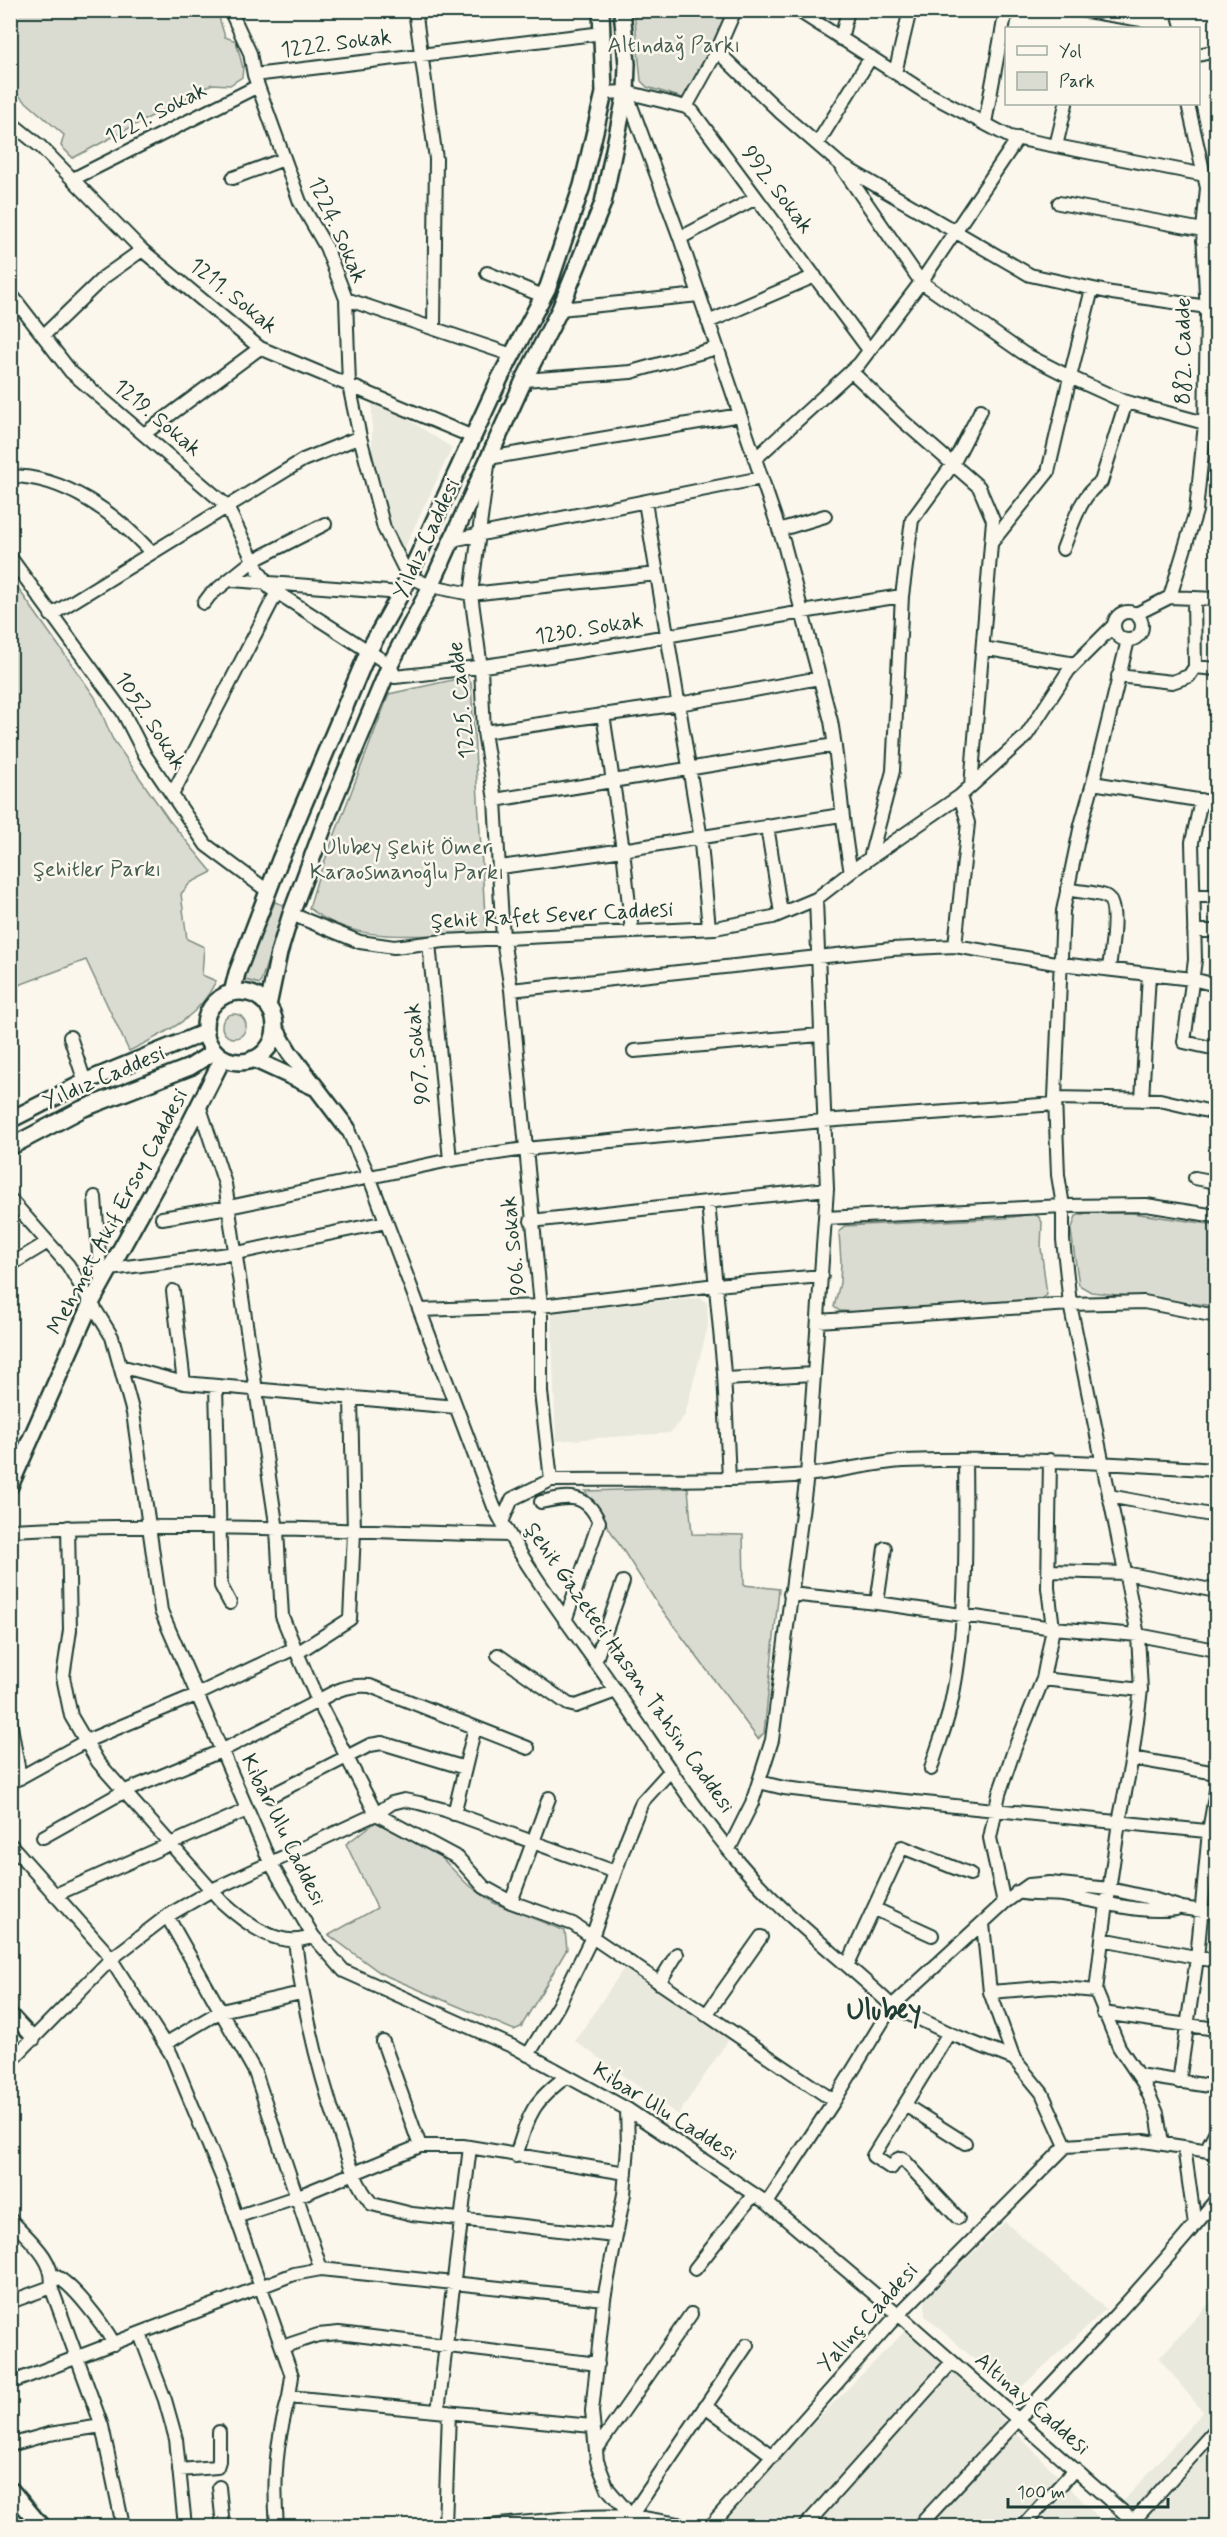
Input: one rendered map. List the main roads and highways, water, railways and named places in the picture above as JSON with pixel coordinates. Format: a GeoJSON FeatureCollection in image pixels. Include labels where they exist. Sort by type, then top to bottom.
{"type":"FeatureCollection","features":[{"type":"Feature","properties":{"kind":"main road","name":"Yıldız Caddesi"},"geometry":{"type":"LineString","coordinates":[[232,993],[237,973],[268,892],[369,651],[401,592],[512,355],[543,296],[582,186],[604,93],[601,10]]}},
{"type":"Feature","properties":{"kind":"main road","name":"Yıldız Caddesi"},"geometry":{"type":"LineString","coordinates":[[275,1028],[274,1016],[268,1006],[279,953],[291,914],[333,802],[390,665],[431,586],[524,380],[560,309],[603,203],[626,92],[627,64],[622,10]]}},
{"type":"Feature","properties":{"kind":"main road"},"geometry":{"type":"LineString","coordinates":[[268,1006],[252,994],[232,993],[215,1003],[209,1012],[206,1032],[219,1054],[233,1061],[253,1059],[269,1047],[275,1028]]}},
{"type":"Feature","properties":{"kind":"main road","name":"Şehit Gazeteci Hasan Tahsin Caddesi"},"geometry":{"type":"LineString","coordinates":[[275,1028],[290,1052],[347,1128]]}},
{"type":"Feature","properties":{"kind":"main road","name":"Yıldız Caddesi"},"geometry":{"type":"LineString","coordinates":[[10,1120],[85,1082],[206,1032]]}},
{"type":"Feature","properties":{"kind":"main road","name":"Yıldız Caddesi"},"geometry":{"type":"LineString","coordinates":[[10,1147],[82,1109],[219,1054]]}},
{"type":"Feature","properties":{"kind":"main road","name":"Mehmet Akif Ersoy Caddesi"},"geometry":{"type":"LineString","coordinates":[[10,1486],[91,1303],[199,1105],[219,1054]]}},
{"type":"Feature","properties":{"kind":"main road","name":"Şehit Gazeteci Hasan Tahsin Caddesi"},"geometry":{"type":"LineString","coordinates":[[253,1059],[317,1088]]}},
{"type":"Feature","properties":{"kind":"main road"},"geometry":{"type":"LineString","coordinates":[[10,2489],[41,2526]]}},
{"type":"Feature","properties":{"kind":"district","name":"Ulubey"},"geometry":{"type":"Point","coordinates":[884,2011]}},
{"type":"Feature","properties":{"kind":"park label","name":"Altındağ Parkı"},"geometry":{"type":"Point","coordinates":[674,46]}},
{"type":"Feature","properties":{"kind":"park label","name":"Ulubey Şehit Ömer Karaosmanoğlu Parkı"},"geometry":{"type":"Point","coordinates":[407,860]}},
{"type":"Feature","properties":{"kind":"park label","name":"Şehitler Parkı"},"geometry":{"type":"Point","coordinates":[97,870]}}]}
